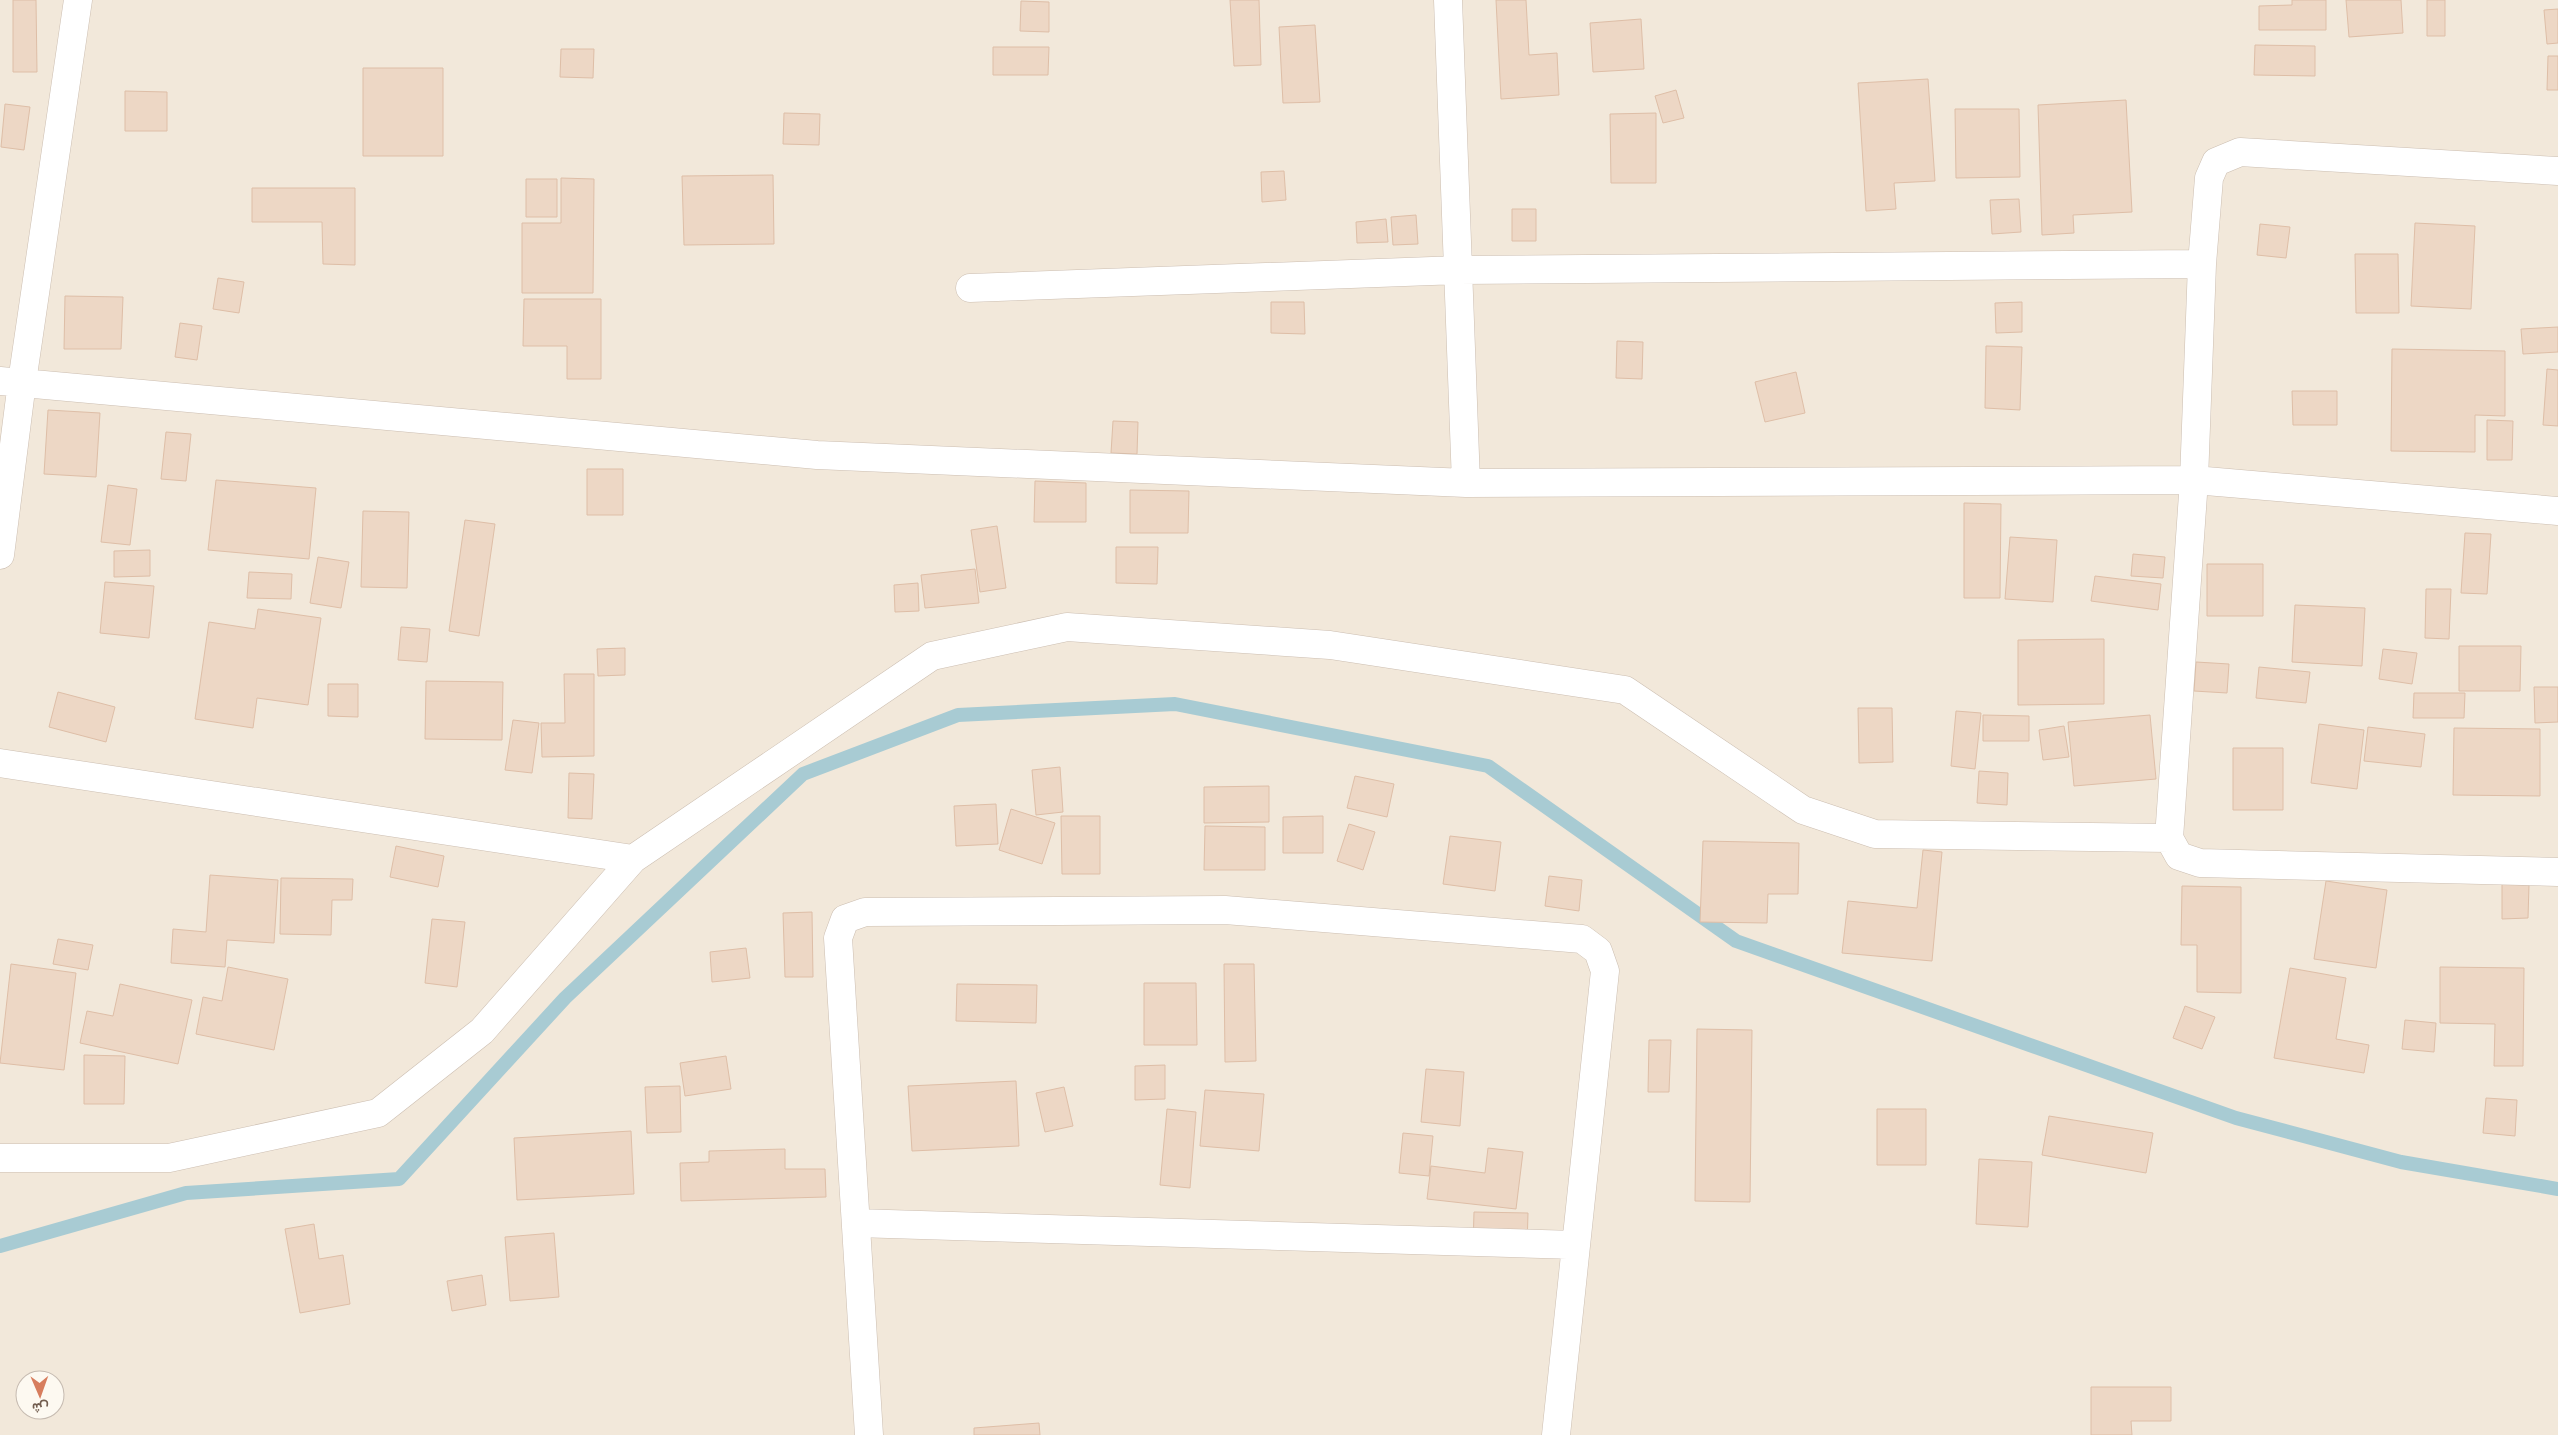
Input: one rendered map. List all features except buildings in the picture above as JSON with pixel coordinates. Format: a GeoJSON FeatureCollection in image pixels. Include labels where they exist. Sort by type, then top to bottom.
{"type":"FeatureCollection","features":[{"type":"Feature","properties":{"kind":"street"},"geometry":{"type":"LineString","coordinates":[[0,555],[11,381],[78,0]]}},
{"type":"Feature","properties":{"kind":"street"},"geometry":{"type":"LineString","coordinates":[[1448,0],[1466,483]]}},
{"type":"Feature","properties":{"kind":"street"},"geometry":{"type":"LineString","coordinates":[[2558,171],[2240,152],[2216,162],[2209,178],[2202,264],[2194,480],[2169,838],[2179,856],[2200,863],[2558,872]]}},
{"type":"Feature","properties":{"kind":"street"},"geometry":{"type":"LineString","coordinates":[[970,288],[1459,270],[2202,264]]}},
{"type":"Feature","properties":{"kind":"street"},"geometry":{"type":"LineString","coordinates":[[11,381],[817,455],[1466,483],[2194,480],[2558,511]]}},
{"type":"Feature","properties":{"kind":"street"},"geometry":{"type":"LineString","coordinates":[[0,1158],[169,1158],[378,1113],[482,1031],[633,859],[932,656],[1067,628],[1330,645],[1625,690],[1803,810],[1875,834],[2169,838]]}},
{"type":"Feature","properties":{"kind":"street"},"geometry":{"type":"LineString","coordinates":[[0,763],[633,859]]}},
{"type":"Feature","properties":{"kind":"street"},"geometry":{"type":"LineString","coordinates":[[869,1435],[838,938],[845,919],[864,912],[1225,910],[1582,939],[1598,951],[1605,971],[1556,1435]]}},
{"type":"Feature","properties":{"kind":"street"},"geometry":{"type":"LineString","coordinates":[[856,1223],[1576,1245]]}},
{"type":"Feature","properties":{"kind":"shaded area"},"geometry":{"type":"Polygon","coordinates":[[[0,0],[2558,0],[2558,1435],[0,1435],[0,0]]]}},
{"type":"Feature","properties":{"kind":"waterway"},"geometry":{"type":"LineString","coordinates":[[0,1246],[186,1193],[399,1179],[565,998],[803,774],[958,715],[1175,704],[1488,766],[1736,941],[2236,1118],[2401,1162],[2558,1189]]}}]}
